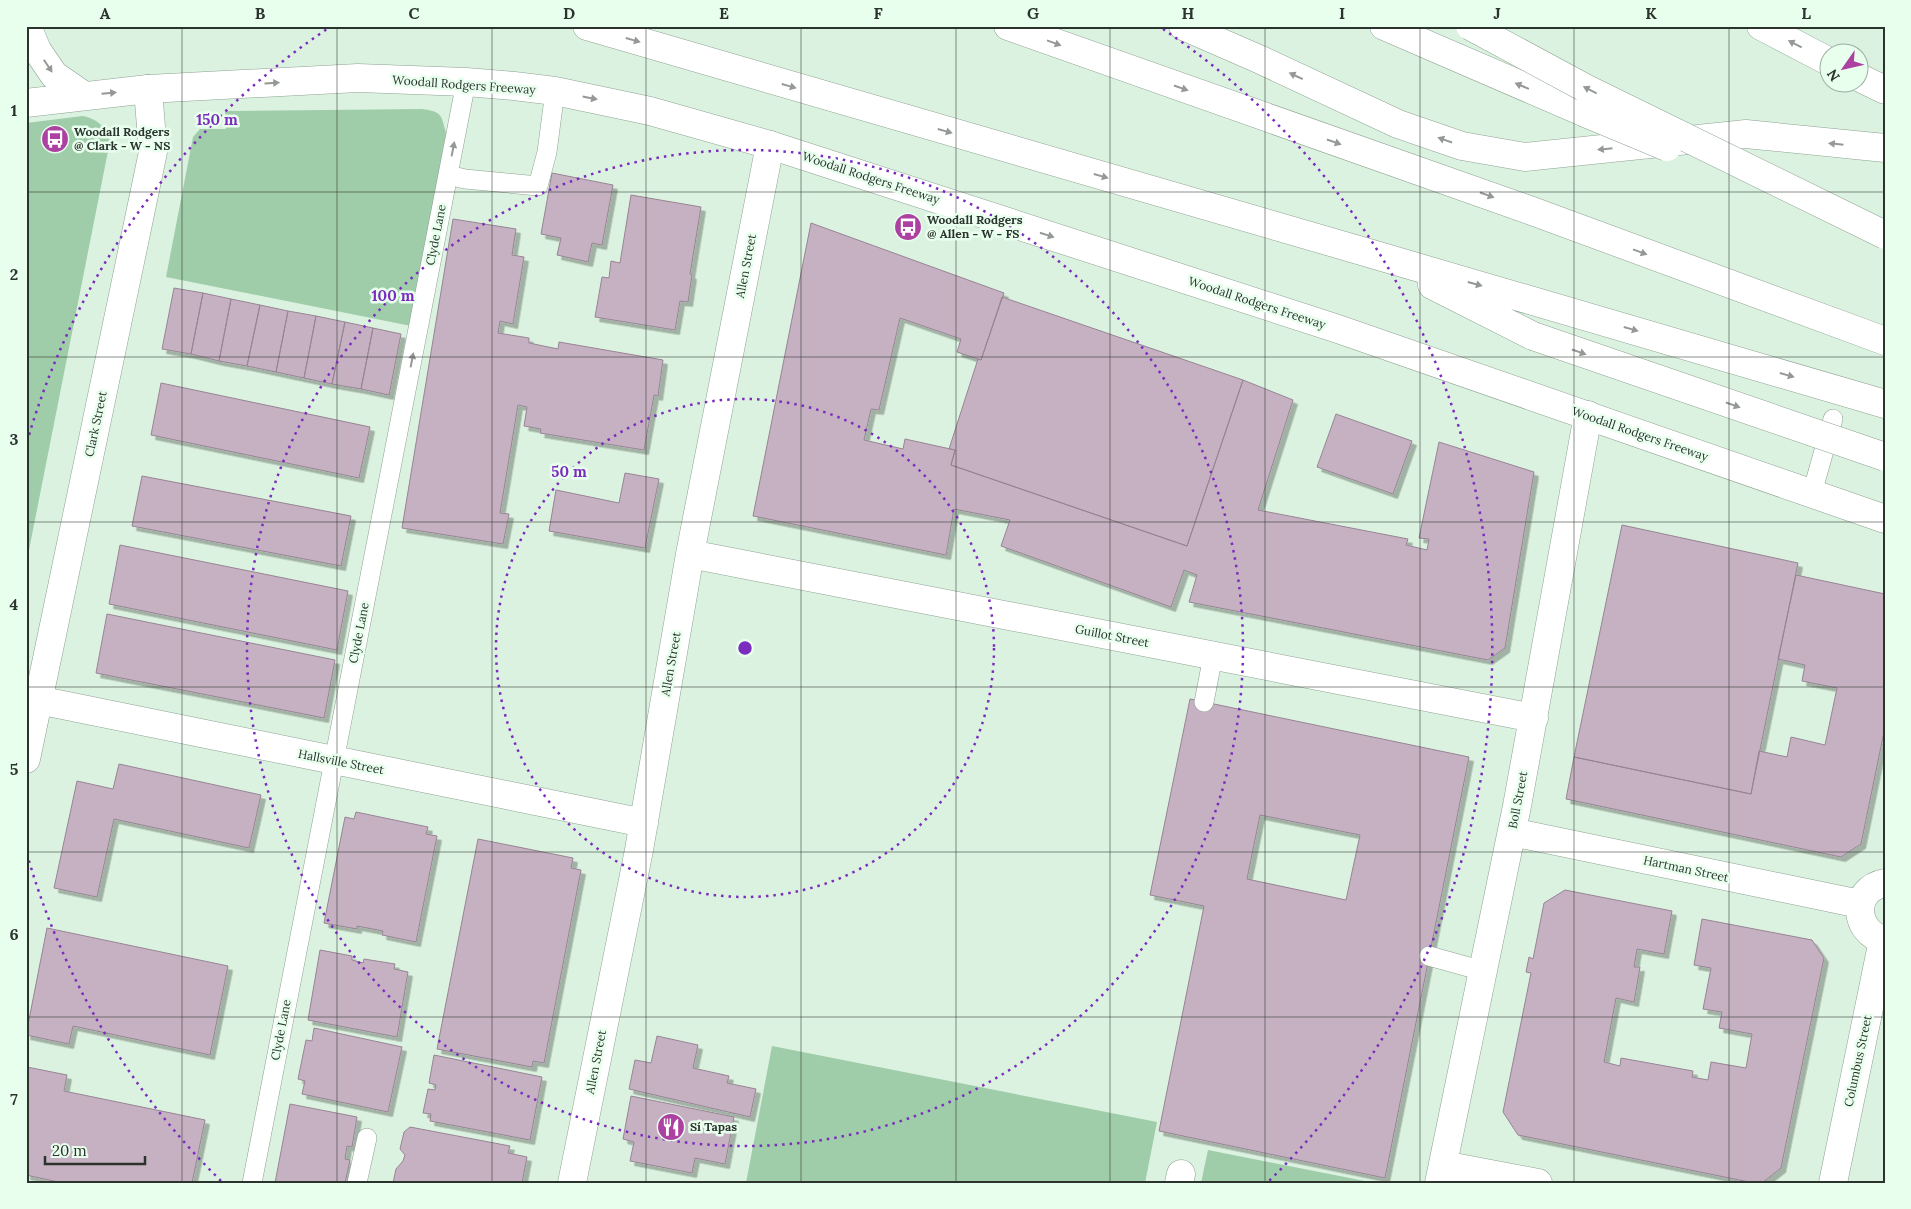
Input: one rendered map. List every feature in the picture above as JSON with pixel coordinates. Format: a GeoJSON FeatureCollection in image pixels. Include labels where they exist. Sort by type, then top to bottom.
{"type":"FeatureCollection","features":[{"type":"Feature","properties":{"kind":"main road"},"geometry":{"type":"LineString","coordinates":[[27,26],[38,50],[54,75],[82,95]]}},
{"type":"Feature","properties":{"kind":"main road"},"geometry":{"type":"LineString","coordinates":[[586,26],[1885,404]]}},
{"type":"Feature","properties":{"kind":"main road"},"geometry":{"type":"LineString","coordinates":[[1008,26],[1532,211],[1885,341]]}},
{"type":"Feature","properties":{"kind":"main road"},"geometry":{"type":"LineString","coordinates":[[1183,26],[1398,124],[1462,146],[1525,157],[1746,134],[1885,148]]}},
{"type":"Feature","properties":{"kind":"main road"},"geometry":{"type":"LineString","coordinates":[[1384,26],[1885,239]]}},
{"type":"Feature","properties":{"kind":"main road"},"geometry":{"type":"LineString","coordinates":[[1470,26],[1596,93],[1885,235]]}},
{"type":"Feature","properties":{"kind":"main road"},"geometry":{"type":"LineString","coordinates":[[1760,26],[1818,56]]}},
{"type":"Feature","properties":{"kind":"main road","name":"Woodall Rodgers Freeway"},"geometry":{"type":"LineString","coordinates":[[26,103],[82,95],[148,89],[358,78],[466,82],[555,91],[650,111],[770,145],[1328,326],[1885,518]]}},
{"type":"Feature","properties":{"kind":"main road"},"geometry":{"type":"LineString","coordinates":[[1868,82],[1885,90]]}},
{"type":"Feature","properties":{"kind":"main road","name":"Clark Street"},"geometry":{"type":"LineString","coordinates":[[26,759],[152,152],[148,89]]}},
{"type":"Feature","properties":{"kind":"main road","name":"Allen Street"},"geometry":{"type":"LineString","coordinates":[[572,1183],[644,823],[690,554],[770,145]]}},
{"type":"Feature","properties":{"kind":"main road"},"geometry":{"type":"LineString","coordinates":[[1377,257],[1533,336],[1885,457]]}},
{"type":"Feature","properties":{"kind":"main road","name":"Boll Street"},"geometry":{"type":"LineString","coordinates":[[1441,1174],[1512,832],[1588,415]]}},
{"type":"Feature","properties":{"kind":"main road","name":"Guillot Street"},"geometry":{"type":"LineString","coordinates":[[690,554],[1534,718]]}},
{"type":"Feature","properties":{"kind":"main road","name":"Hallsville Street"},"geometry":{"type":"LineString","coordinates":[[38,700],[644,823]]}},
{"type":"Feature","properties":{"kind":"main road","name":"Hartman Street"},"geometry":{"type":"LineString","coordinates":[[1512,832],[1860,904]]}},
{"type":"Feature","properties":{"kind":"main road"},"geometry":{"type":"LineString","coordinates":[[1860,904],[1865,894],[1872,887],[1885,883]]}},
{"type":"Feature","properties":{"kind":"main road","name":"Columbus Street"},"geometry":{"type":"LineString","coordinates":[[1833,1183],[1884,940],[1872,936],[1864,927],[1860,916],[1860,904]]}},
{"type":"Feature","properties":{"kind":"main road"},"geometry":{"type":"LineString","coordinates":[[1441,1174],[1538,1183]]}},
{"type":"Feature","properties":{"kind":"lane","name":"Clyde Lane"},"geometry":{"type":"LineString","coordinates":[[252,1183],[466,82]]}},
{"type":"Feature","properties":{"kind":"lane"},"geometry":{"type":"LineString","coordinates":[[448,175],[466,179],[538,186],[547,152],[555,91]]}},
{"type":"Feature","properties":{"kind":"lane"},"geometry":{"type":"LineString","coordinates":[[1812,493],[1833,419]]}},
{"type":"Feature","properties":{"kind":"lane"},"geometry":{"type":"LineString","coordinates":[[1204,702],[1213,656]]}},
{"type":"Feature","properties":{"kind":"lane"},"geometry":{"type":"LineString","coordinates":[[1429,956],[1483,971]]}},
{"type":"Feature","properties":{"kind":"lane"},"geometry":{"type":"LineString","coordinates":[[357,1183],[367,1138]]}},
{"type":"Feature","properties":{"kind":"green space"},"geometry":{"type":"Polygon","coordinates":[[[422,109],[433,111],[440,115],[446,133],[411,326],[166,277],[193,137],[200,129],[226,129],[225,111],[422,109]]]}},
{"type":"Feature","properties":{"kind":"green space"},"geometry":{"type":"Polygon","coordinates":[[[83,116],[101,124],[110,141],[26,565],[26,123],[83,116]]]}},
{"type":"Feature","properties":{"kind":"green space"},"geometry":{"type":"Polygon","coordinates":[[[772,1046],[1157,1122],[1145,1183],[746,1183],[772,1046]]]}},
{"type":"Feature","properties":{"kind":"green space"},"geometry":{"type":"Polygon","coordinates":[[[1208,1150],[1375,1183],[1201,1183],[1208,1150]]]}},
{"type":"Feature","properties":{"kind":"building"},"geometry":{"type":"Polygon","coordinates":[[[552,173],[613,185],[602,245],[592,243],[588,262],[557,255],[561,238],[541,234],[552,173]]]}},
{"type":"Feature","properties":{"kind":"building"},"geometry":{"type":"Polygon","coordinates":[[[631,195],[701,207],[690,274],[692,275],[688,302],[680,301],[675,330],[595,317],[602,277],[609,278],[611,261],[620,263],[631,195]]]}},
{"type":"Feature","properties":{"kind":"building"},"geometry":{"type":"Polygon","coordinates":[[[453,219],[516,229],[512,255],[524,257],[513,324],[500,321],[498,333],[529,338],[529,343],[558,349],[559,342],[663,360],[658,396],[654,395],[644,450],[540,433],[541,429],[524,426],[527,407],[518,405],[500,513],[509,514],[503,544],[402,528],[453,219]]]}},
{"type":"Feature","properties":{"kind":"building"},"geometry":{"type":"Polygon","coordinates":[[[811,223],[1004,293],[981,360],[957,352],[961,339],[900,318],[879,410],[871,409],[864,440],[903,449],[905,439],[955,450],[951,465],[1187,546],[1243,380],[1293,400],[1258,510],[1408,539],[1406,545],[1427,550],[1429,539],[1419,538],[1439,442],[1534,472],[1505,648],[1488,660],[1189,602],[1197,575],[1184,570],[1171,607],[1001,546],[1010,520],[954,509],[946,555],[753,516],[811,223]]]}},
{"type":"Feature","properties":{"kind":"building"},"geometry":{"type":"Polygon","coordinates":[[[174,288],[203,293],[191,354],[162,349],[174,288]]]}},
{"type":"Feature","properties":{"kind":"building"},"geometry":{"type":"Polygon","coordinates":[[[203,293],[231,299],[219,361],[191,354],[203,293]]]}},
{"type":"Feature","properties":{"kind":"building"},"geometry":{"type":"Polygon","coordinates":[[[1002,297],[1243,380],[1187,546],[951,465],[955,450],[949,449],[978,359],[981,360],[1002,297]]]}},
{"type":"Feature","properties":{"kind":"building"},"geometry":{"type":"Polygon","coordinates":[[[231,299],[260,305],[247,366],[219,361],[231,299]]]}},
{"type":"Feature","properties":{"kind":"building"},"geometry":{"type":"Polygon","coordinates":[[[260,305],[288,311],[276,372],[247,366],[260,305]]]}},
{"type":"Feature","properties":{"kind":"building"},"geometry":{"type":"Polygon","coordinates":[[[288,311],[316,316],[304,378],[276,372],[288,311]]]}},
{"type":"Feature","properties":{"kind":"building"},"geometry":{"type":"Polygon","coordinates":[[[316,316],[345,322],[332,384],[304,378],[316,316]]]}},
{"type":"Feature","properties":{"kind":"building"},"geometry":{"type":"Polygon","coordinates":[[[345,322],[373,328],[361,389],[332,384],[345,322]]]}},
{"type":"Feature","properties":{"kind":"building"},"geometry":{"type":"Polygon","coordinates":[[[373,328],[401,334],[389,395],[361,389],[373,328]]]}},
{"type":"Feature","properties":{"kind":"building"},"geometry":{"type":"Polygon","coordinates":[[[161,383],[370,427],[359,478],[151,435],[161,383]]]}},
{"type":"Feature","properties":{"kind":"building"},"geometry":{"type":"Polygon","coordinates":[[[1336,414],[1412,441],[1393,494],[1317,467],[1336,414]]]}},
{"type":"Feature","properties":{"kind":"building"},"geometry":{"type":"Polygon","coordinates":[[[625,473],[659,479],[645,548],[549,531],[556,490],[619,503],[625,473]]]}},
{"type":"Feature","properties":{"kind":"building"},"geometry":{"type":"Polygon","coordinates":[[[142,476],[351,516],[341,566],[132,526],[142,476]]]}},
{"type":"Feature","properties":{"kind":"building"},"geometry":{"type":"Polygon","coordinates":[[[1622,525],[1798,563],[1751,794],[1574,757],[1622,525]]]}},
{"type":"Feature","properties":{"kind":"building"},"geometry":{"type":"Polygon","coordinates":[[[120,545],[348,591],[337,650],[109,604],[120,545]]]}},
{"type":"Feature","properties":{"kind":"building"},"geometry":{"type":"Polygon","coordinates":[[[1796,575],[1885,594],[1885,727],[1861,844],[1841,857],[1566,799],[1574,757],[1751,794],[1759,751],[1787,757],[1791,737],[1825,745],[1837,688],[1802,681],[1805,665],[1778,659],[1796,575]]]}},
{"type":"Feature","properties":{"kind":"building"},"geometry":{"type":"Polygon","coordinates":[[[107,614],[335,660],[324,718],[96,673],[107,614]]]}},
{"type":"Feature","properties":{"kind":"building"},"geometry":{"type":"Polygon","coordinates":[[[1190,699],[1469,757],[1385,1178],[1159,1131],[1204,906],[1150,895],[1190,699]],[[1260,815],[1247,879],[1346,900],[1360,835],[1260,815]]]}},
{"type":"Feature","properties":{"kind":"building"},"geometry":{"type":"Polygon","coordinates":[[[119,764],[261,795],[249,848],[114,819],[97,897],[54,888],[77,781],[113,789],[119,764]]]}},
{"type":"Feature","properties":{"kind":"building"},"geometry":{"type":"Polygon","coordinates":[[[356,812],[428,827],[426,834],[437,836],[416,942],[382,935],[383,931],[357,926],[357,929],[324,923],[345,817],[354,819],[356,812]]]}},
{"type":"Feature","properties":{"kind":"building"},"geometry":{"type":"Polygon","coordinates":[[[478,839],[573,858],[571,868],[581,870],[544,1063],[533,1061],[532,1067],[437,1049],[478,839]]]}},
{"type":"Feature","properties":{"kind":"building"},"geometry":{"type":"Polygon","coordinates":[[[1565,890],[1672,911],[1664,954],[1637,949],[1634,967],[1640,967],[1634,1002],[1616,998],[1604,1062],[1620,1066],[1621,1058],[1693,1071],[1692,1077],[1708,1080],[1711,1062],[1746,1068],[1752,1034],[1719,1028],[1722,1012],[1703,1009],[1711,968],[1694,965],[1702,919],[1812,940],[1824,958],[1781,1168],[1762,1183],[1754,1183],[1518,1135],[1503,1112],[1531,973],[1526,972],[1529,957],[1533,959],[1544,903],[1565,890]]]}},
{"type":"Feature","properties":{"kind":"building"},"geometry":{"type":"Polygon","coordinates":[[[47,928],[228,966],[210,1055],[73,1026],[69,1044],[26,1035],[47,928]]]}},
{"type":"Feature","properties":{"kind":"building"},"geometry":{"type":"Polygon","coordinates":[[[320,950],[352,956],[352,960],[363,963],[364,959],[395,964],[394,969],[408,972],[397,1037],[308,1020],[320,950]]]}},
{"type":"Feature","properties":{"kind":"building"},"geometry":{"type":"Polygon","coordinates":[[[314,1028],[402,1047],[388,1112],[302,1094],[305,1081],[298,1079],[306,1040],[312,1041],[314,1028]]]}},
{"type":"Feature","properties":{"kind":"building"},"geometry":{"type":"Polygon","coordinates":[[[657,1036],[698,1045],[693,1068],[729,1076],[727,1083],[756,1089],[750,1117],[629,1089],[635,1060],[651,1063],[657,1036]]]}},
{"type":"Feature","properties":{"kind":"building"},"geometry":{"type":"Polygon","coordinates":[[[434,1055],[542,1077],[530,1140],[430,1121],[431,1114],[423,1113],[428,1089],[435,1090],[436,1085],[429,1083],[434,1055]]]}},
{"type":"Feature","properties":{"kind":"building"},"geometry":{"type":"Polygon","coordinates":[[[27,1067],[67,1075],[64,1091],[205,1120],[192,1183],[63,1183],[26,1175],[27,1067]]]}},
{"type":"Feature","properties":{"kind":"building"},"geometry":{"type":"Polygon","coordinates":[[[631,1096],[734,1117],[725,1164],[695,1158],[692,1173],[630,1161],[634,1142],[623,1139],[631,1096]]]}},
{"type":"Feature","properties":{"kind":"building"},"geometry":{"type":"Polygon","coordinates":[[[290,1104],[357,1117],[352,1147],[347,1146],[345,1159],[350,1160],[345,1183],[275,1183],[290,1104]]]}},
{"type":"Feature","properties":{"kind":"building"},"geometry":{"type":"Polygon","coordinates":[[[410,1127],[510,1146],[508,1153],[527,1157],[522,1183],[393,1183],[396,1169],[403,1161],[405,1155],[400,1149],[404,1132],[410,1127]]]}},
{"type":"Feature","properties":{"kind":"place","name":"Woodall Rodgers @ Clark - W - NS"},"geometry":{"type":"Point","coordinates":[55,139]}},
{"type":"Feature","properties":{"kind":"place","name":"Woodall Rodgers @ Allen - W - FS"},"geometry":{"type":"Point","coordinates":[908,227]}},
{"type":"Feature","properties":{"kind":"place","name":"Sí Tapas"},"geometry":{"type":"Point","coordinates":[671,1127]}}]}
